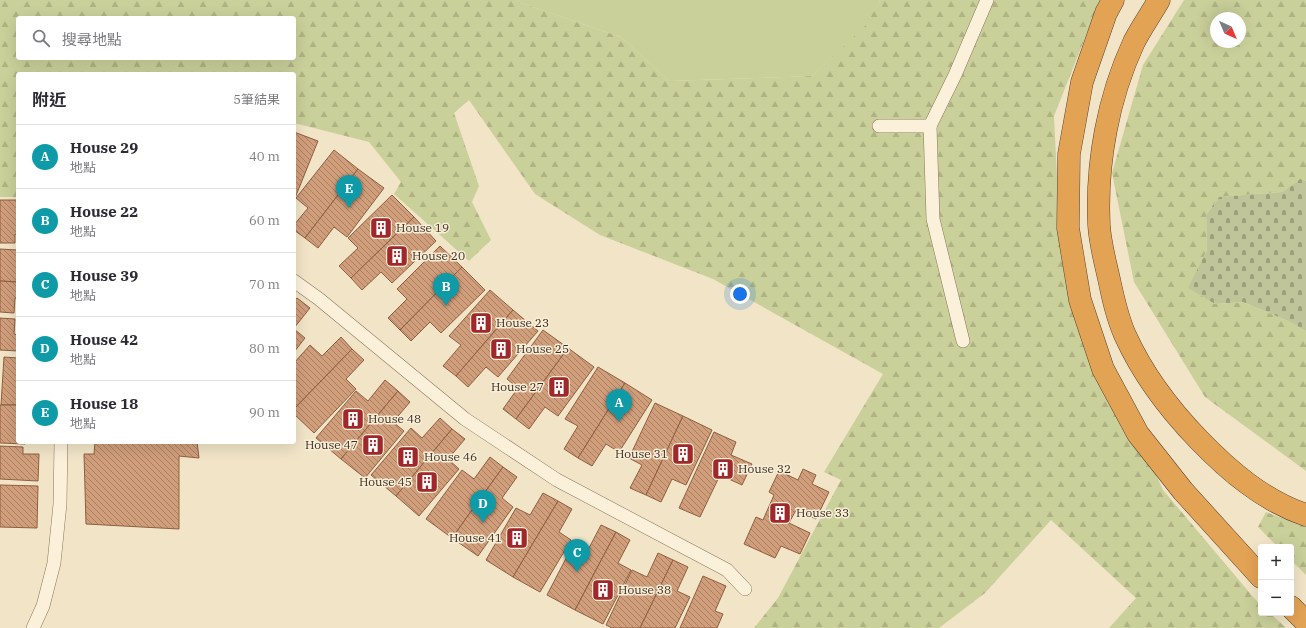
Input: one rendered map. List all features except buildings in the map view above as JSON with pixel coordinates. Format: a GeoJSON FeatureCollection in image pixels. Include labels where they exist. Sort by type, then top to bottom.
{"type":"FeatureCollection","features":[{"type":"Feature","properties":{"kind":"highway"},"geometry":{"type":"LineString","coordinates":[[1113,0],[1106,13],[1082,82],[1069,154],[1068,228],[1080,300],[1103,369],[1138,434],[1183,491],[1258,574]]}},
{"type":"Feature","properties":{"kind":"highway"},"geometry":{"type":"LineString","coordinates":[[1159,0],[1135,41],[1124,65],[1117,86],[1104,138],[1100,173],[1099,225],[1116,314],[1124,334],[1149,379],[1164,401],[1196,437],[1238,477],[1255,489],[1306,515]]}},
{"type":"Feature","properties":{"kind":"highway"},"geometry":{"type":"LineString","coordinates":[[1294,610],[1306,622]]}},
{"type":"Feature","properties":{"kind":"lane"},"geometry":{"type":"LineString","coordinates":[[964,341],[933,219],[930,126],[955,75],[987,0]]}},
{"type":"Feature","properties":{"kind":"lane"},"geometry":{"type":"LineString","coordinates":[[879,126],[930,126]]}},
{"type":"Feature","properties":{"kind":"lane"},"geometry":{"type":"LineString","coordinates":[[296,282],[319,299],[465,419],[557,480],[727,570],[745,590]]}},
{"type":"Feature","properties":{"kind":"lane"},"geometry":{"type":"LineString","coordinates":[[34,628],[43,606],[54,562],[60,504],[61,444]]}},
{"type":"Feature","properties":{"kind":"green space"},"geometry":{"type":"Polygon","coordinates":[[[0,0],[517,0],[521,3],[621,37],[669,81],[812,76],[867,24],[880,0],[1100,0],[1054,116],[1060,237],[1104,363],[1163,490],[1258,602],[1258,616],[1273,616],[1286,628],[1109,628],[1136,598],[1051,520],[985,593],[939,628],[754,628],[778,598],[841,480],[824,472],[883,374],[713,279],[600,235],[535,194],[469,100],[454,113],[479,186],[472,202],[491,240],[469,261],[394,194],[401,182],[369,142],[296,124],[296,72],[16,72],[16,197],[0,197],[0,0]]]}},
{"type":"Feature","properties":{"kind":"green space"},"geometry":{"type":"Polygon","coordinates":[[[517,0],[880,0],[868,24],[812,76],[669,81],[621,37],[521,3],[517,0]]]}},
{"type":"Feature","properties":{"kind":"green space"},"geometry":{"type":"Polygon","coordinates":[[[1184,0],[1306,0],[1306,181],[1300,179],[1282,192],[1219,197],[1206,215],[1207,250],[1189,288],[1215,304],[1243,302],[1288,321],[1306,331],[1306,471],[1205,397],[1134,282],[1112,173],[1143,65],[1184,0]]]}},
{"type":"Feature","properties":{"kind":"green space"},"geometry":{"type":"Polygon","coordinates":[[[1300,179],[1306,181],[1306,331],[1288,321],[1243,302],[1215,304],[1188,288],[1207,250],[1206,215],[1219,197],[1282,192],[1300,179]]]}},
{"type":"Feature","properties":{"kind":"green space"},"geometry":{"type":"Polygon","coordinates":[[[1266,512],[1306,527],[1306,575],[1294,563],[1294,544],[1275,544],[1258,527],[1266,512]]]}},
{"type":"Feature","properties":{"kind":"place","name":"House 18"},"geometry":{"type":"Point","coordinates":[349,208]}},
{"type":"Feature","properties":{"kind":"place","name":"House 19"},"geometry":{"type":"Point","coordinates":[381,228]}},
{"type":"Feature","properties":{"kind":"place","name":"House 20"},"geometry":{"type":"Point","coordinates":[397,256]}},
{"type":"Feature","properties":{"kind":"place","name":"House 22"},"geometry":{"type":"Point","coordinates":[446,306]}},
{"type":"Feature","properties":{"kind":"place","name":"House 23"},"geometry":{"type":"Point","coordinates":[481,323]}},
{"type":"Feature","properties":{"kind":"place","name":"House 25"},"geometry":{"type":"Point","coordinates":[501,349]}},
{"type":"Feature","properties":{"kind":"place","name":"House 27"},"geometry":{"type":"Point","coordinates":[559,387]}},
{"type":"Feature","properties":{"kind":"place","name":"House 48"},"geometry":{"type":"Point","coordinates":[353,419]}},
{"type":"Feature","properties":{"kind":"place","name":"House 29"},"geometry":{"type":"Point","coordinates":[619,422]}},
{"type":"Feature","properties":{"kind":"place","name":"House 47"},"geometry":{"type":"Point","coordinates":[373,445]}},
{"type":"Feature","properties":{"kind":"place","name":"House 31"},"geometry":{"type":"Point","coordinates":[683,454]}},
{"type":"Feature","properties":{"kind":"place","name":"House 46"},"geometry":{"type":"Point","coordinates":[408,457]}},
{"type":"Feature","properties":{"kind":"place","name":"House 32"},"geometry":{"type":"Point","coordinates":[723,469]}},
{"type":"Feature","properties":{"kind":"place","name":"House 45"},"geometry":{"type":"Point","coordinates":[427,482]}},
{"type":"Feature","properties":{"kind":"place","name":"House 33"},"geometry":{"type":"Point","coordinates":[780,513]}},
{"type":"Feature","properties":{"kind":"place","name":"House 42"},"geometry":{"type":"Point","coordinates":[483,523]}},
{"type":"Feature","properties":{"kind":"place","name":"House 41"},"geometry":{"type":"Point","coordinates":[517,538]}},
{"type":"Feature","properties":{"kind":"place","name":"House 39"},"geometry":{"type":"Point","coordinates":[577,572]}},
{"type":"Feature","properties":{"kind":"place","name":"House 38"},"geometry":{"type":"Point","coordinates":[603,590]}}]}
